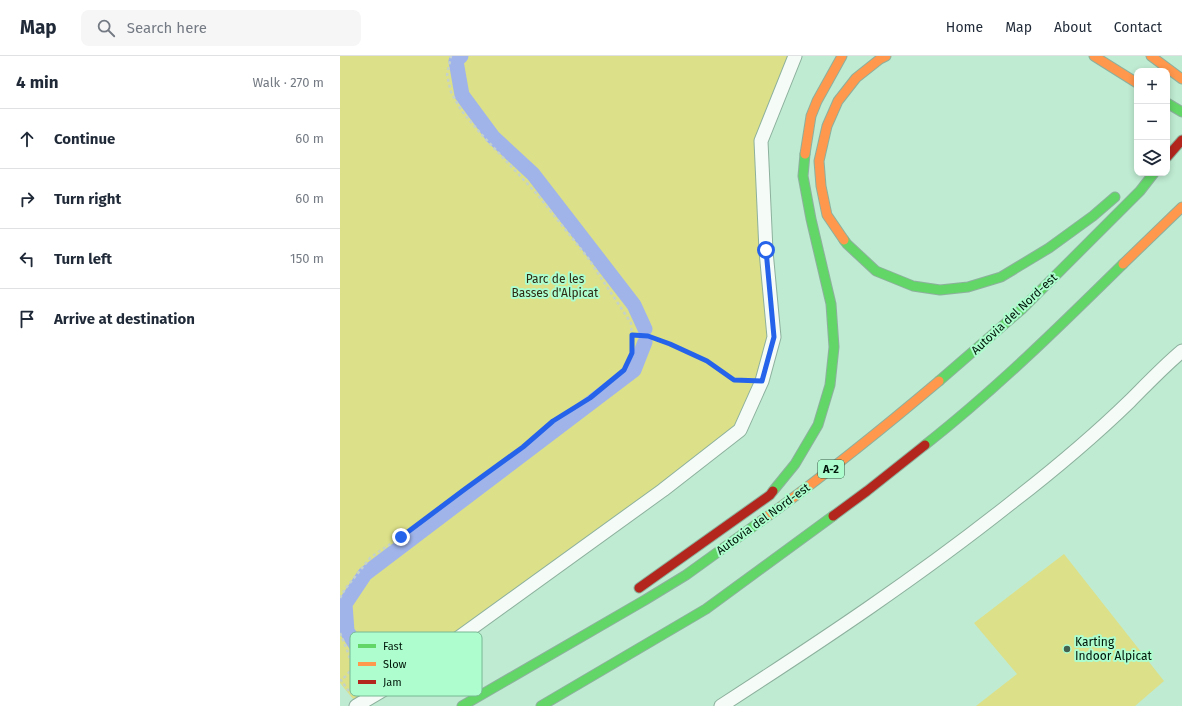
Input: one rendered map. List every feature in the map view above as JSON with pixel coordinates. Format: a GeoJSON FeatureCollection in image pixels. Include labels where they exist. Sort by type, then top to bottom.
{"type":"FeatureCollection","features":[{"type":"Feature","properties":{"kind":"highway"},"geometry":{"type":"LineString","coordinates":[[630,594],[770,495],[795,464],[818,425],[830,385],[834,347],[831,304],[811,219],[803,176],[805,147],[811,116],[817,101],[842,56]]}},
{"type":"Feature","properties":{"kind":"highway"},"geometry":{"type":"LineString","coordinates":[[886,56],[856,78],[838,101],[827,126],[819,161],[821,186],[826,215],[847,244],[876,271],[913,286],[940,290],[968,287],[1001,277],[1049,248],[1092,216],[1119,192]]}},
{"type":"Feature","properties":{"kind":"highway"},"geometry":{"type":"LineString","coordinates":[[1094,56],[1134,82]]}},
{"type":"Feature","properties":{"kind":"highway"},"geometry":{"type":"LineString","coordinates":[[1151,56],[1182,78]]}},
{"type":"Feature","properties":{"kind":"highway"},"geometry":{"type":"LineString","coordinates":[[1169,104],[1182,112]]}},
{"type":"Feature","properties":{"kind":"highway"},"geometry":{"type":"LineString","coordinates":[[1170,150],[1179,143]]}},
{"type":"Feature","properties":{"kind":"highway"},"geometry":{"type":"LineString","coordinates":[[1170,154],[1179,143]]}},
{"type":"Feature","properties":{"kind":"highway","name":"Autovia del Nord-est"},"geometry":{"type":"LineString","coordinates":[[482,694],[686,575],[799,494],[878,432],[960,363],[1022,308],[1140,191],[1152,176]]}},
{"type":"Feature","properties":{"kind":"highway"},"geometry":{"type":"LineString","coordinates":[[541,706],[706,609],[867,491],[957,420],[1042,343],[1182,207]]}},
{"type":"Feature","properties":{"kind":"highway"},"geometry":{"type":"LineString","coordinates":[[482,691],[579,628]]}},
{"type":"Feature","properties":{"kind":"highway"},"geometry":{"type":"LineString","coordinates":[[461,706],[475,696]]}},
{"type":"Feature","properties":{"kind":"highway","name":"Autovia del Nord-est"},"geometry":{"type":"LineString","coordinates":[[461,706],[478,696]]}},
{"type":"Feature","properties":{"kind":"street"},"geometry":{"type":"LineString","coordinates":[[466,632],[663,490],[740,430],[762,381],[774,337],[766,250],[761,141],[795,56]]}},
{"type":"Feature","properties":{"kind":"street"},"geometry":{"type":"LineString","coordinates":[[721,706],[900,587],[1004,508],[1130,402],[1167,364],[1182,351]]}},
{"type":"Feature","properties":{"kind":"street"},"geometry":{"type":"LineString","coordinates":[[357,705],[372,696]]}},
{"type":"Feature","properties":{"kind":"path"},"geometry":{"type":"LineString","coordinates":[[340,598],[345,589],[371,557],[401,537],[523,447],[553,421],[590,398],[624,370],[632,353],[631,323],[588,258],[537,194],[481,134],[461,110],[451,92],[447,75],[451,56]]}},
{"type":"Feature","properties":{"kind":"path"},"geometry":{"type":"LineString","coordinates":[[632,335],[648,336],[676,346],[707,361],[734,380],[762,381]]}},
{"type":"Feature","properties":{"kind":"path"},"geometry":{"type":"LineString","coordinates":[[340,633],[350,659]]}},
{"type":"Feature","properties":{"kind":"path"},"geometry":{"type":"LineString","coordinates":[[350,671],[341,680],[350,694]]}},
{"type":"Feature","properties":{"kind":"path"},"geometry":{"type":"LineString","coordinates":[[351,696],[357,705]]}},
{"type":"Feature","properties":{"kind":"green space","name":"Parc de les Basses d'Alpicat"},"geometry":{"type":"Polygon","coordinates":[[[340,56],[791,56],[761,141],[774,337],[740,430],[459,632],[350,632],[350,695],[340,683],[340,56]]]}},
{"type":"Feature","properties":{"kind":"green space","name":"Karting Indoor Alpicat"},"geometry":{"type":"Polygon","coordinates":[[[1064,554],[1164,681],[1135,706],[976,706],[1017,674],[974,623],[1064,554]]]}},
{"type":"Feature","properties":{"kind":"green space","name":"Parc de les Basses d'Alpicat"},"geometry":{"type":"Polygon","coordinates":[[[351,696],[371,696],[358,705],[351,696]]]}},
{"type":"Feature","properties":{"kind":"waterway"},"geometry":{"type":"LineString","coordinates":[[461,56],[456,61],[462,95],[493,137],[533,174],[634,305],[645,329]]}},
{"type":"Feature","properties":{"kind":"waterway"},"geometry":{"type":"LineString","coordinates":[[350,636],[347,631],[345,604],[365,574],[634,370],[645,342]]}},
{"type":"Feature","properties":{"kind":"traffic: fast"},"geometry":{"type":"LineString","coordinates":[[1169,104],[1182,112]]}},
{"type":"Feature","properties":{"kind":"traffic: fast"},"geometry":{"type":"LineString","coordinates":[[773,491],[795,464],[818,425],[830,385],[834,347],[831,304],[811,219],[803,176],[805,154]]}},
{"type":"Feature","properties":{"kind":"traffic: fast"},"geometry":{"type":"LineString","coordinates":[[939,381],[1022,309],[1140,191],[1152,176]]}},
{"type":"Feature","properties":{"kind":"traffic: fast"},"geometry":{"type":"LineString","coordinates":[[844,240],[876,271],[913,286],[940,290],[968,287],[1001,277],[1049,248],[1093,216],[1115,197]]}},
{"type":"Feature","properties":{"kind":"traffic: fast"},"geometry":{"type":"LineString","coordinates":[[925,445],[1002,380],[1123,264]]}},
{"type":"Feature","properties":{"kind":"traffic: fast"},"geometry":{"type":"LineString","coordinates":[[541,706],[706,609],[833,516]]}},
{"type":"Feature","properties":{"kind":"traffic: fast"},"geometry":{"type":"LineString","coordinates":[[482,694],[686,575],[761,521]]}},
{"type":"Feature","properties":{"kind":"traffic: fast"},"geometry":{"type":"LineString","coordinates":[[462,706],[479,696]]}},
{"type":"Feature","properties":{"kind":"traffic: slow"},"geometry":{"type":"LineString","coordinates":[[805,154],[811,116],[817,101],[842,56]]}},
{"type":"Feature","properties":{"kind":"traffic: slow"},"geometry":{"type":"LineString","coordinates":[[844,240],[827,215],[821,186],[819,161],[827,126],[838,101],[856,78],[886,56]]}},
{"type":"Feature","properties":{"kind":"traffic: slow"},"geometry":{"type":"LineString","coordinates":[[1094,56],[1134,81]]}},
{"type":"Feature","properties":{"kind":"traffic: slow"},"geometry":{"type":"LineString","coordinates":[[1151,56],[1182,79]]}},
{"type":"Feature","properties":{"kind":"traffic: slow"},"geometry":{"type":"LineString","coordinates":[[1123,264],[1182,207]]}},
{"type":"Feature","properties":{"kind":"traffic: slow"},"geometry":{"type":"LineString","coordinates":[[761,521],[852,453],[939,381]]}},
{"type":"Feature","properties":{"kind":"traffic: jam"},"geometry":{"type":"LineString","coordinates":[[1170,154],[1182,140]]}},
{"type":"Feature","properties":{"kind":"traffic: jam"},"geometry":{"type":"LineString","coordinates":[[833,516],[925,445]]}},
{"type":"Feature","properties":{"kind":"traffic: jam"},"geometry":{"type":"LineString","coordinates":[[639,588],[770,495],[773,491]]}},
{"type":"Feature","properties":{"kind":"place","name":"Karting Indoor Alpicat"},"geometry":{"type":"Point","coordinates":[1067,649]}},
{"type":"Feature","properties":{"kind":"route"},"geometry":{"type":"LineString","coordinates":[[401,537],[523,447],[553,421],[590,398],[624,370],[632,353],[632,335],[648,336],[670,344],[707,361],[734,380],[762,381],[774,337],[766,250]]}}]}
